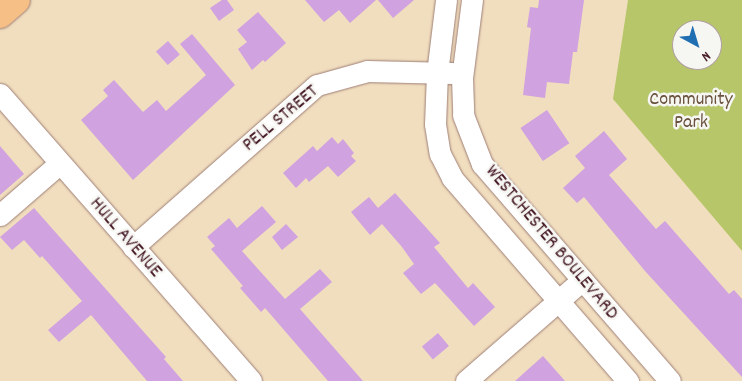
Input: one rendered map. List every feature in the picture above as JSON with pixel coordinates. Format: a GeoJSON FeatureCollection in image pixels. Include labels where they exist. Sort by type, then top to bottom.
{"type":"FeatureCollection","features":[{"type":"Feature","properties":{"kind":"main road"},"geometry":{"type":"LineString","coordinates":[[0,14],[16,0]]}},
{"type":"Feature","properties":{"kind":"street","name":"WESTCHESTER BOULEVARD"},"geometry":{"type":"LineString","coordinates":[[446,0],[437,73],[435,124],[440,154],[452,178],[628,381]]}},
{"type":"Feature","properties":{"kind":"street","name":"WESTCHESTER BOULEVARD"},"geometry":{"type":"LineString","coordinates":[[472,0],[463,74],[463,115],[482,164],[670,381]]}},
{"type":"Feature","properties":{"kind":"street","name":"PELL STREET"},"geometry":{"type":"LineString","coordinates":[[132,247],[317,86],[367,71],[463,74]]}},
{"type":"Feature","properties":{"kind":"street","name":"HULL AVENUE"},"geometry":{"type":"LineString","coordinates":[[0,94],[250,381]]}},
{"type":"Feature","properties":{"kind":"street"},"geometry":{"type":"LineString","coordinates":[[0,215],[60,163]]}},
{"type":"Feature","properties":{"kind":"street"},"geometry":{"type":"LineString","coordinates":[[466,381],[582,280]]}},
{"type":"Feature","properties":{"kind":"green space","name":"Community Park"},"geometry":{"type":"Polygon","coordinates":[[[628,0],[742,0],[742,251],[613,99],[628,0]]]}},
{"type":"Feature","properties":{"kind":"building"},"geometry":{"type":"Polygon","coordinates":[[[222,0],[227,0],[234,10],[219,21],[210,8],[222,0]]]}},
{"type":"Feature","properties":{"kind":"building"},"geometry":{"type":"Polygon","coordinates":[[[305,0],[376,0],[350,23],[339,10],[324,22],[305,0]]]}},
{"type":"Feature","properties":{"kind":"building"},"geometry":{"type":"Polygon","coordinates":[[[378,0],[414,0],[393,18],[378,0]]]}},
{"type":"Feature","properties":{"kind":"building"},"geometry":{"type":"Polygon","coordinates":[[[539,0],[584,0],[577,52],[573,52],[569,84],[547,82],[545,98],[523,95],[531,28],[527,27],[530,7],[538,8],[539,0]]]}},
{"type":"Feature","properties":{"kind":"building"},"geometry":{"type":"Polygon","coordinates":[[[258,12],[286,43],[265,62],[263,60],[252,70],[238,49],[247,42],[237,30],[258,12]]]}},
{"type":"Feature","properties":{"kind":"building"},"geometry":{"type":"Polygon","coordinates":[[[192,34],[235,85],[133,180],[81,120],[108,96],[103,90],[114,80],[143,112],[157,100],[166,111],[206,75],[180,44],[192,34]]]}},
{"type":"Feature","properties":{"kind":"building"},"geometry":{"type":"Polygon","coordinates":[[[168,41],[180,55],[168,65],[156,51],[168,41]]]}},
{"type":"Feature","properties":{"kind":"building"},"geometry":{"type":"Polygon","coordinates":[[[547,110],[569,143],[543,161],[520,128],[547,110]]]}},
{"type":"Feature","properties":{"kind":"building"},"geometry":{"type":"Polygon","coordinates":[[[604,131],[627,159],[609,175],[656,229],[665,221],[729,294],[734,290],[742,299],[742,377],[645,271],[584,197],[577,203],[563,188],[585,168],[575,156],[604,131]]]}},
{"type":"Feature","properties":{"kind":"building"},"geometry":{"type":"Polygon","coordinates":[[[332,137],[338,144],[343,139],[354,153],[351,156],[356,161],[338,177],[328,166],[309,182],[306,178],[296,188],[283,173],[313,146],[317,151],[332,137]]]}},
{"type":"Feature","properties":{"kind":"building"},"geometry":{"type":"Polygon","coordinates":[[[0,146],[24,174],[0,195],[0,146]]]}},
{"type":"Feature","properties":{"kind":"building"},"geometry":{"type":"Polygon","coordinates":[[[395,193],[440,243],[434,247],[468,288],[473,283],[495,307],[474,326],[435,283],[421,294],[403,273],[414,264],[402,247],[382,224],[370,235],[351,212],[369,197],[378,208],[395,193]]]}},
{"type":"Feature","properties":{"kind":"building"},"geometry":{"type":"Polygon","coordinates":[[[262,206],[276,222],[242,251],[285,299],[320,269],[332,282],[300,309],[363,381],[328,381],[265,308],[261,312],[240,288],[243,286],[211,249],[215,246],[207,237],[229,218],[237,228],[262,206]]]}},
{"type":"Feature","properties":{"kind":"building"},"geometry":{"type":"Polygon","coordinates":[[[34,208],[166,357],[164,359],[183,381],[147,381],[91,315],[59,342],[48,330],[82,301],[42,256],[40,258],[24,240],[12,250],[0,237],[34,208]]]}},
{"type":"Feature","properties":{"kind":"building"},"geometry":{"type":"Polygon","coordinates":[[[286,224],[298,237],[282,250],[272,237],[286,224]]]}},
{"type":"Feature","properties":{"kind":"building"},"geometry":{"type":"Polygon","coordinates":[[[438,333],[449,346],[433,360],[422,346],[438,333]]]}},
{"type":"Feature","properties":{"kind":"building"},"geometry":{"type":"Polygon","coordinates":[[[543,356],[565,381],[515,381],[543,356]]]}}]}
